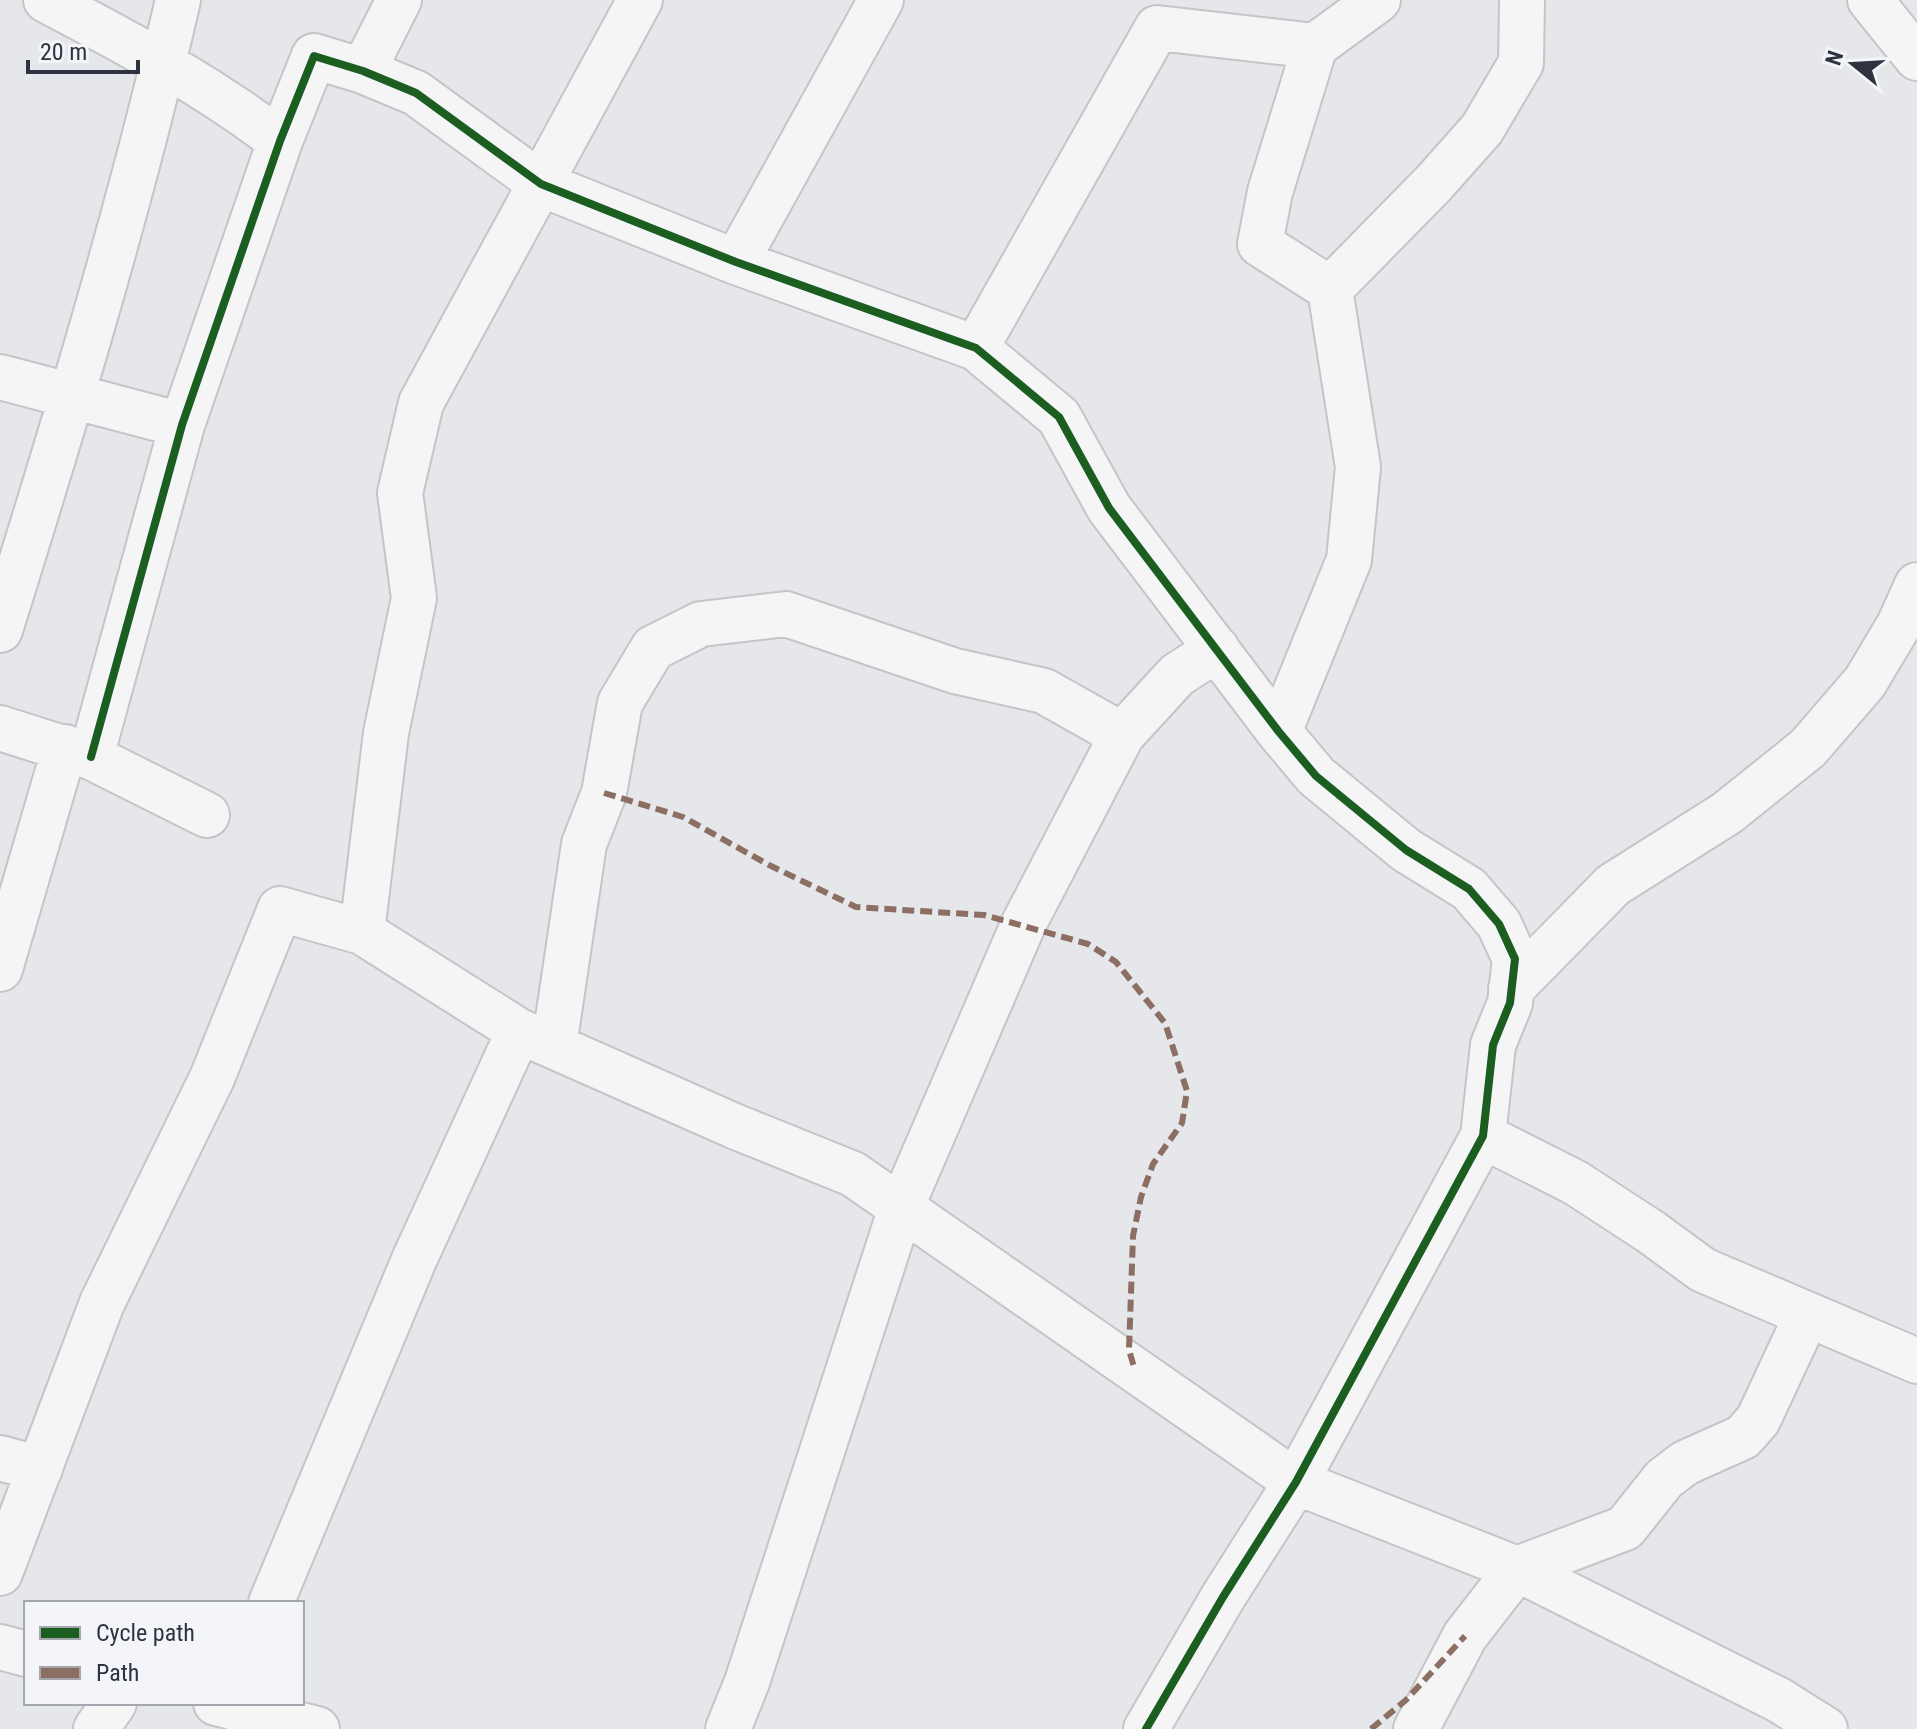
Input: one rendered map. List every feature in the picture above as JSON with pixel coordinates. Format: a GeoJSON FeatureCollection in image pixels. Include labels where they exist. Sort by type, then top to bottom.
{"type":"FeatureCollection","features":[{"type":"Feature","properties":{"kind":"street"},"geometry":{"type":"LineString","coordinates":[[46,0],[163,62],[234,106],[280,141]]}},
{"type":"Feature","properties":{"kind":"street"},"geometry":{"type":"LineString","coordinates":[[0,630],[72,396],[178,0]]}},
{"type":"Feature","properties":{"kind":"street"},"geometry":{"type":"LineString","coordinates":[[363,71],[399,0]]}},
{"type":"Feature","properties":{"kind":"street"},"geometry":{"type":"LineString","coordinates":[[362,932],[386,733],[414,598],[400,493],[421,403],[640,0]]}},
{"type":"Feature","properties":{"kind":"street"},"geometry":{"type":"LineString","coordinates":[[736,262],[881,0]]}},
{"type":"Feature","properties":{"kind":"street"},"geometry":{"type":"LineString","coordinates":[[1279,732],[1349,560],[1358,467],[1330,289],[1260,244],[1270,192],[1315,46],[1378,0]]}},
{"type":"Feature","properties":{"kind":"street"},"geometry":{"type":"LineString","coordinates":[[1330,289],[1482,129],[1521,63],[1522,0]]}},
{"type":"Feature","properties":{"kind":"street"},"geometry":{"type":"LineString","coordinates":[[1870,0],[1917,58]]}},
{"type":"Feature","properties":{"kind":"street"},"geometry":{"type":"LineString","coordinates":[[976,348],[1157,28],[1315,46]]}},
{"type":"Feature","properties":{"kind":"street"},"geometry":{"type":"LineString","coordinates":[[0,969],[78,752],[182,425],[280,141],[314,56],[363,71],[416,93],[541,184],[736,262],[976,348],[1059,417],[1109,508],[1316,776],[1395,841],[1469,889],[1499,924],[1515,959],[1510,1003],[1493,1045],[1483,1136],[1296,1482],[1223,1597],[1146,1729]]}},
{"type":"Feature","properties":{"kind":"street"},"geometry":{"type":"LineString","coordinates":[[0,377],[182,425]]}},
{"type":"Feature","properties":{"kind":"street"},"geometry":{"type":"LineString","coordinates":[[1511,989],[1613,885],[1727,813],[1808,748],[1865,682],[1899,625],[1917,585]]}},
{"type":"Feature","properties":{"kind":"street"},"geometry":{"type":"LineString","coordinates":[[272,1601],[414,1260],[536,1038],[584,844],[604,793],[620,703],[653,648],[701,624],[786,614],[955,671],[1044,691],[1122,735]]}},
{"type":"Feature","properties":{"kind":"street"},"geometry":{"type":"LineString","coordinates":[[728,1729],[752,1668],[901,1208],[1023,925],[1122,735],[1177,675],[1217,649]]}},
{"type":"Feature","properties":{"kind":"street"},"geometry":{"type":"LineString","coordinates":[[0,728],[78,752],[207,815]]}},
{"type":"Feature","properties":{"kind":"street"},"geometry":{"type":"LineString","coordinates":[[0,1573],[20,1464],[212,1078],[280,909],[362,932],[536,1038],[734,1126],[853,1174],[1296,1482],[1517,1569],[1779,1700],[1825,1729]]}},
{"type":"Feature","properties":{"kind":"street"},"geometry":{"type":"LineString","coordinates":[[1483,1136],[1576,1183],[1703,1270],[1917,1361]]}},
{"type":"Feature","properties":{"kind":"street"},"geometry":{"type":"LineString","coordinates":[[1416,1729],[1465,1636],[1517,1569],[1625,1528],[1664,1479],[1685,1463],[1743,1437],[1758,1420],[1807,1315]]}},
{"type":"Feature","properties":{"kind":"street"},"geometry":{"type":"LineString","coordinates":[[0,1647],[24,1653]]}},
{"type":"Feature","properties":{"kind":"street"},"geometry":{"type":"LineString","coordinates":[[96,1729],[113,1705]]}},
{"type":"Feature","properties":{"kind":"street"},"geometry":{"type":"LineString","coordinates":[[228,1705],[317,1729]]}},
{"type":"Feature","properties":{"kind":"marked path"},"geometry":{"type":"LineString","coordinates":[[604,793],[683,817],[769,865],[856,907],[984,915],[1088,944],[1116,962],[1165,1023],[1187,1091],[1182,1123],[1153,1164],[1141,1197],[1133,1236],[1129,1350],[1134,1367]]}},
{"type":"Feature","properties":{"kind":"marked path"},"geometry":{"type":"LineString","coordinates":[[1371,1729],[1406,1700],[1465,1636]]}},
{"type":"Feature","properties":{"kind":"cycle path"},"geometry":{"type":"LineString","coordinates":[[91,757],[182,425],[280,141],[314,56],[363,71],[416,93],[541,184],[736,262],[976,348],[1059,417],[1109,508],[1316,776],[1406,850],[1469,889],[1499,924],[1515,959],[1510,1003],[1493,1045],[1483,1136],[1296,1482],[1223,1597],[1146,1729]]}}]}
